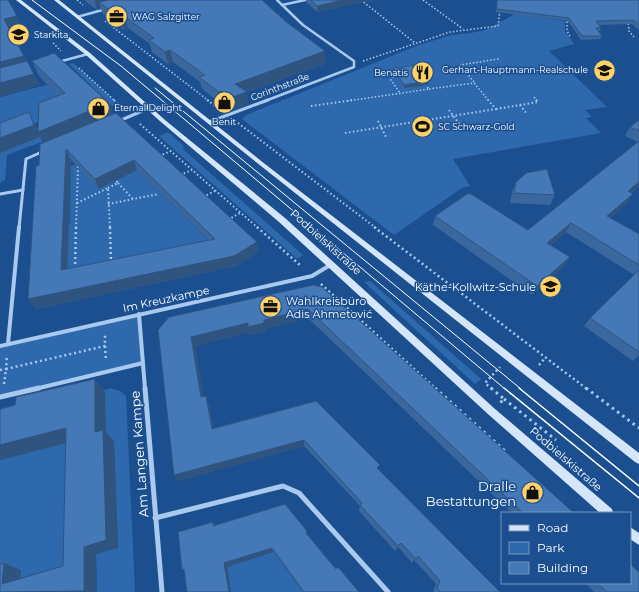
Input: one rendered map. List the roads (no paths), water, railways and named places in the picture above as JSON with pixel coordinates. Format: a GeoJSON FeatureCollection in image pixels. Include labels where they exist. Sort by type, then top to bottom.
{"type":"FeatureCollection","features":[{"type":"Feature","properties":{"kind":"main road","name":"Podbielskistraße"},"geometry":{"type":"LineString","coordinates":[[18,0],[88,54],[164,121],[332,264],[492,412],[607,512]]}},
{"type":"Feature","properties":{"kind":"main road","name":"Podbielskistraße"},"geometry":{"type":"LineString","coordinates":[[56,0],[209,122],[639,459]]}},
{"type":"Feature","properties":{"kind":"main road"},"geometry":{"type":"LineString","coordinates":[[631,533],[639,540]]}},
{"type":"Feature","properties":{"kind":"street"},"geometry":{"type":"LineString","coordinates":[[277,0],[282,5],[305,0]]}},
{"type":"Feature","properties":{"kind":"street","name":"Corinthstraße"},"geometry":{"type":"LineString","coordinates":[[209,122],[354,67],[354,61],[303,24],[282,5]]}},
{"type":"Feature","properties":{"kind":"street"},"geometry":{"type":"LineString","coordinates":[[77,17],[112,8]]}},
{"type":"Feature","properties":{"kind":"street"},"geometry":{"type":"LineString","coordinates":[[54,63],[88,54]]}},
{"type":"Feature","properties":{"kind":"street"},"geometry":{"type":"LineString","coordinates":[[114,123],[149,108]]}},
{"type":"Feature","properties":{"kind":"street"},"geometry":{"type":"LineString","coordinates":[[8,344],[26,158],[48,150]]}},
{"type":"Feature","properties":{"kind":"street"},"geometry":{"type":"LineString","coordinates":[[0,194],[23,190]]}},
{"type":"Feature","properties":{"kind":"street","name":"Im Kreuzkampe"},"geometry":{"type":"LineString","coordinates":[[0,346],[312,276],[332,264]]}},
{"type":"Feature","properties":{"kind":"street","name":"Am Langen Kampe"},"geometry":{"type":"LineString","coordinates":[[139,314],[162,592]]}},
{"type":"Feature","properties":{"kind":"street"},"geometry":{"type":"LineString","coordinates":[[0,397],[143,363]]}},
{"type":"Feature","properties":{"kind":"street"},"geometry":{"type":"LineString","coordinates":[[155,518],[283,486],[299,493],[388,592]]}},
{"type":"Feature","properties":{"kind":"tram line"},"geometry":{"type":"LineString","coordinates":[[32,0],[121,66],[505,389]]}},
{"type":"Feature","properties":{"kind":"tram line"},"geometry":{"type":"LineString","coordinates":[[155,88],[521,389]]}},
{"type":"Feature","properties":{"kind":"tram line"},"geometry":{"type":"LineString","coordinates":[[504,388],[639,498]]}},
{"type":"Feature","properties":{"kind":"tram line"},"geometry":{"type":"LineString","coordinates":[[519,388],[639,486]]}},
{"type":"Feature","properties":{"kind":"place","name":"WAG Salzgitter"},"geometry":{"type":"Point","coordinates":[117,17]}},
{"type":"Feature","properties":{"kind":"place","name":"Starkita"},"geometry":{"type":"Point","coordinates":[18,35]}},
{"type":"Feature","properties":{"kind":"place","name":"Gerhart-Hauptmann-Realschule"},"geometry":{"type":"Point","coordinates":[604,70]}},
{"type":"Feature","properties":{"kind":"place","name":"Benatis"},"geometry":{"type":"Point","coordinates":[423,73]}},
{"type":"Feature","properties":{"kind":"place","name":"Benit"},"geometry":{"type":"Point","coordinates":[224,103]}},
{"type":"Feature","properties":{"kind":"place","name":"Eternal Delight"},"geometry":{"type":"Point","coordinates":[98,108]}},
{"type":"Feature","properties":{"kind":"place","name":"SC Schwarz-Gold"},"geometry":{"type":"Point","coordinates":[423,127]}},
{"type":"Feature","properties":{"kind":"place","name":"Käthe-Kollwitz-Schule"},"geometry":{"type":"Point","coordinates":[551,287]}},
{"type":"Feature","properties":{"kind":"place","name":"Wahlkreisbüro Adis Ahmetović"},"geometry":{"type":"Point","coordinates":[271,307]}},
{"type":"Feature","properties":{"kind":"place","name":"Dralle Bestattungen"},"geometry":{"type":"Point","coordinates":[532,493]}}]}
